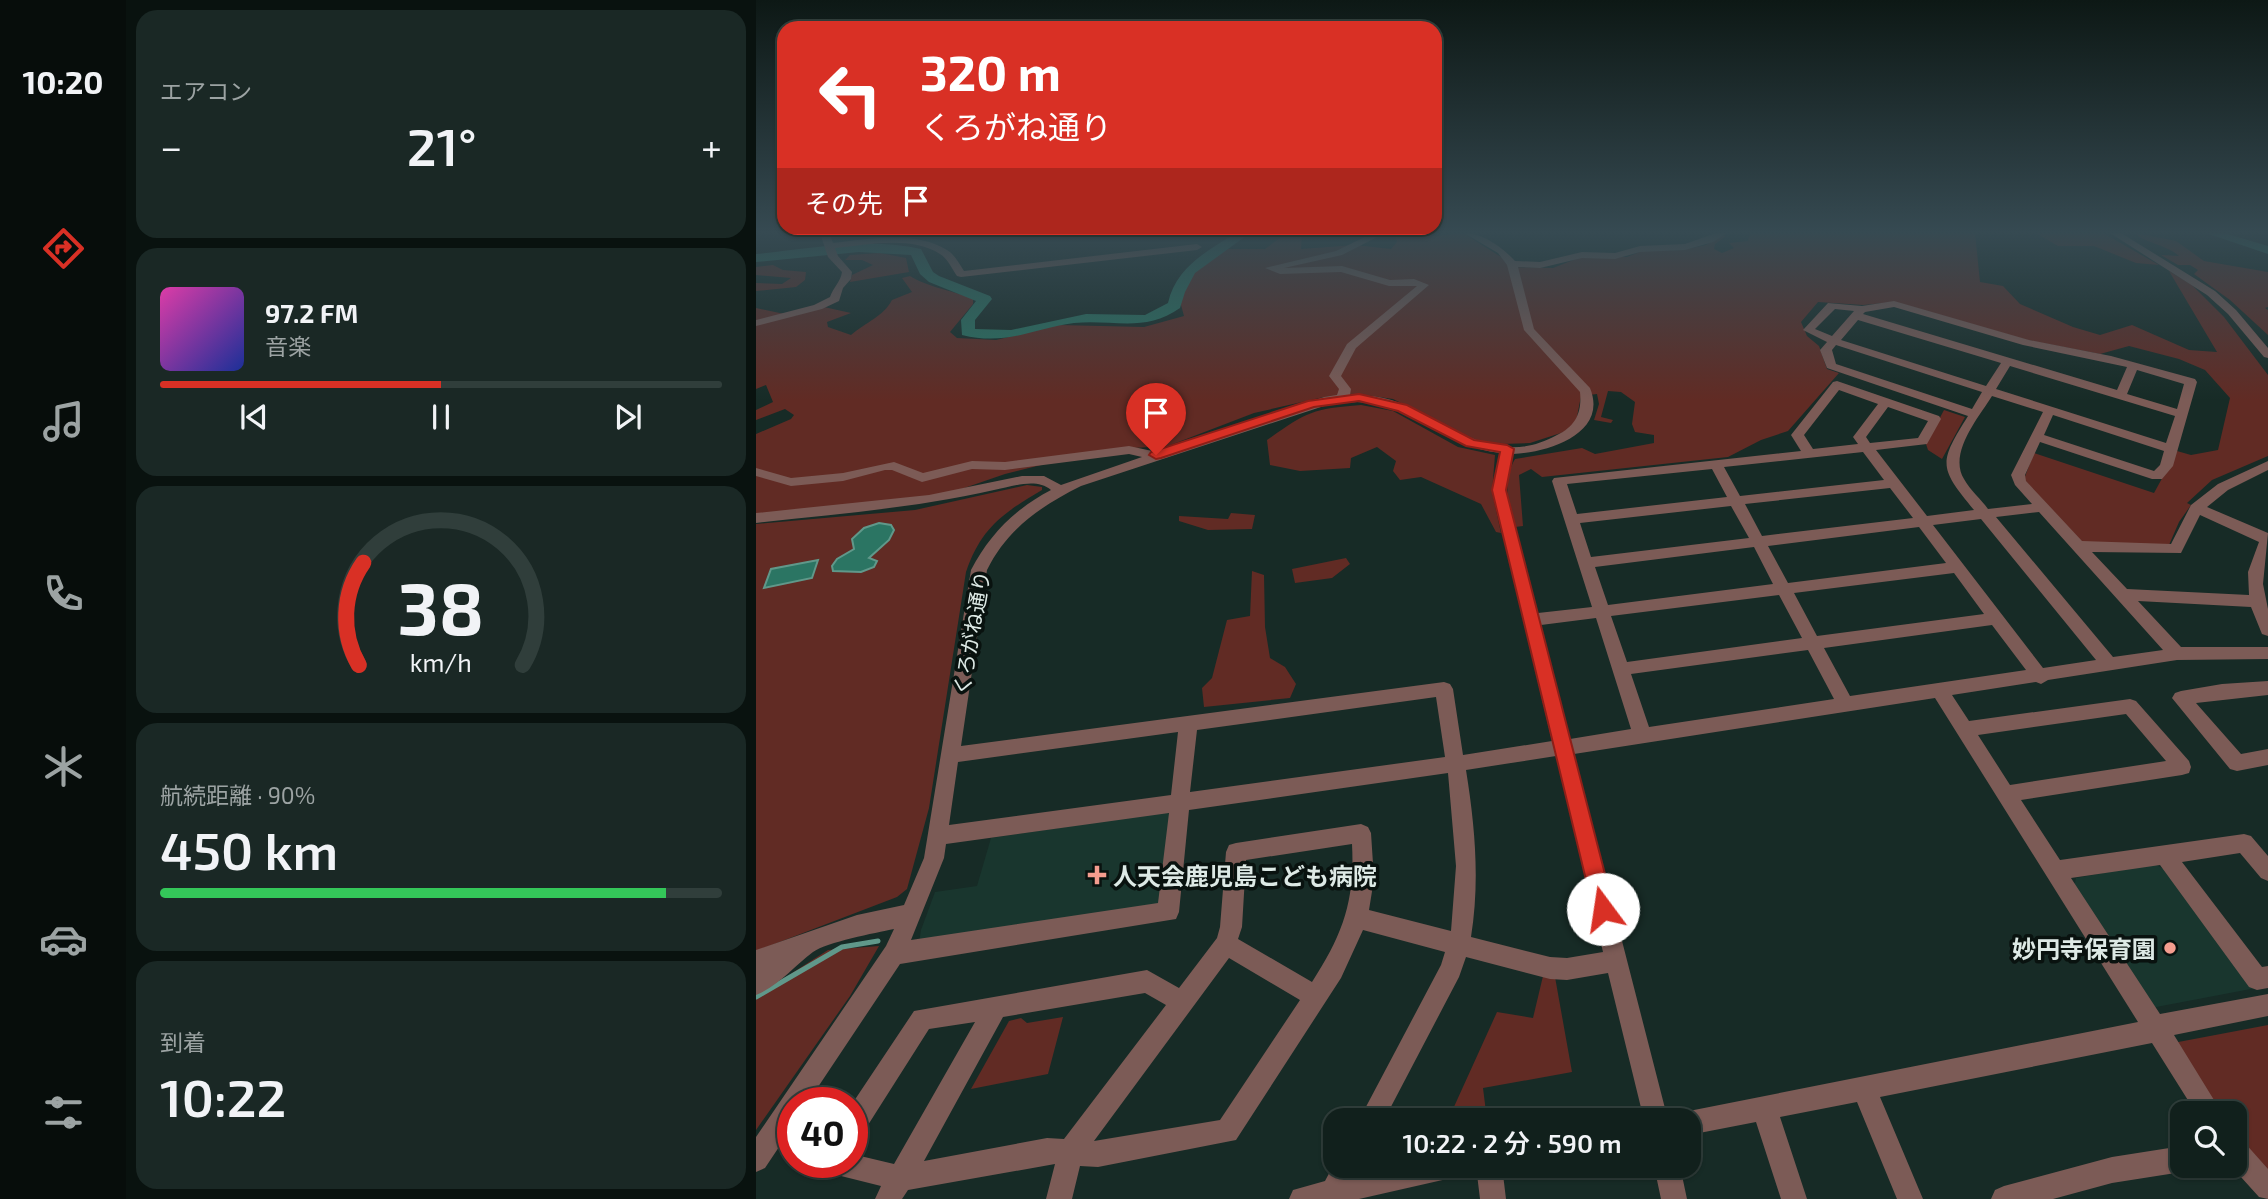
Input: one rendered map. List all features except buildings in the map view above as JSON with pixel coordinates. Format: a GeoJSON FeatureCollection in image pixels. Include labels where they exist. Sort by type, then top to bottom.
{"type":"FeatureCollection","features":[{"type":"Feature","properties":{"kind":"street"},"geometry":{"type":"LineString","coordinates":[[756,323],[818,307],[835,299],[838,289]]}},
{"type":"Feature","properties":{"kind":"street"},"geometry":{"type":"LineString","coordinates":[[1343,398],[1345,388],[1335,376],[1351,346],[1419,289]]}},
{"type":"Feature","properties":{"kind":"street","name":"くろがね通り"},"geometry":{"type":"LineString","coordinates":[[804,1087],[894,954],[926,880],[939,836],[975,594],[983,561],[1008,526],[1034,505],[1059,491],[1156,455],[1312,404],[1343,398],[1388,402],[1461,440],[1507,449],[1539,447],[1562,439],[1579,426],[1588,402],[1586,391],[1529,330],[1518,289]]}},
{"type":"Feature","properties":{"kind":"street"},"geometry":{"type":"LineString","coordinates":[[2205,289],[2232,312],[2268,355]]}},
{"type":"Feature","properties":{"kind":"street"},"geometry":{"type":"LineString","coordinates":[[1975,414],[1831,366],[1826,350],[1860,313],[1894,304],[2027,343],[2134,365],[2191,382],[2166,466],[2157,476],[2038,437]]}},
{"type":"Feature","properties":{"kind":"street"},"geometry":{"type":"LineString","coordinates":[[2171,449],[1834,341],[1808,330],[1832,305],[2007,362],[2182,414]]}},
{"type":"Feature","properties":{"kind":"street"},"geometry":{"type":"LineString","coordinates":[[1979,353],[1991,332]]}},
{"type":"Feature","properties":{"kind":"street"},"geometry":{"type":"LineString","coordinates":[[2007,362],[1956,445],[1953,466],[1963,491],[2110,665]]}},
{"type":"Feature","properties":{"kind":"street"},"geometry":{"type":"LineString","coordinates":[[2120,396],[2134,365]]}},
{"type":"Feature","properties":{"kind":"street"},"geometry":{"type":"LineString","coordinates":[[1642,734],[1559,481],[1810,454],[1922,441],[1935,419],[1837,386],[1797,435],[1810,454]]}},
{"type":"Feature","properties":{"kind":"street"},"geometry":{"type":"LineString","coordinates":[[1885,402],[1859,437],[2041,677]]}},
{"type":"Feature","properties":{"kind":"street"},"geometry":{"type":"LineString","coordinates":[[2050,410],[2018,475],[2025,489],[2177,654]]}},
{"type":"Feature","properties":{"kind":"street"},"geometry":{"type":"LineString","coordinates":[[1507,449],[1499,490],[1653,1108]]}},
{"type":"Feature","properties":{"kind":"street"},"geometry":{"type":"LineString","coordinates":[[756,472],[791,482],[844,477],[894,466],[922,478],[972,466],[1005,466],[1129,450],[1156,455]]}},
{"type":"Feature","properties":{"kind":"street"},"geometry":{"type":"LineString","coordinates":[[1716,464],[1846,705]]}},
{"type":"Feature","properties":{"kind":"street"},"geometry":{"type":"LineString","coordinates":[[2077,546],[2176,549],[2181,532],[2196,508],[2218,490],[2268,465]]}},
{"type":"Feature","properties":{"kind":"street"},"geometry":{"type":"LineString","coordinates":[[756,518],[929,500],[1022,480],[1044,480],[1059,491]]}},
{"type":"Feature","properties":{"kind":"street"},"geometry":{"type":"LineString","coordinates":[[1572,519],[1894,482]]}},
{"type":"Feature","properties":{"kind":"street"},"geometry":{"type":"LineString","coordinates":[[1586,563],[2041,507]]}},
{"type":"Feature","properties":{"kind":"street"},"geometry":{"type":"LineString","coordinates":[[2196,508],[2268,540],[2258,557],[2255,574],[2258,602],[2268,630]]}},
{"type":"Feature","properties":{"kind":"street"},"geometry":{"type":"LineString","coordinates":[[1532,620],[1958,567]]}},
{"type":"Feature","properties":{"kind":"street"},"geometry":{"type":"LineString","coordinates":[[2123,596],[2240,599],[2258,602]]}},
{"type":"Feature","properties":{"kind":"street"},"geometry":{"type":"LineString","coordinates":[[1622,669],[1997,618]]}},
{"type":"Feature","properties":{"kind":"street"},"geometry":{"type":"LineString","coordinates":[[939,836],[1454,764],[1642,734],[2041,677],[2177,654],[2268,653]]}},
{"type":"Feature","properties":{"kind":"street"},"geometry":{"type":"LineString","coordinates":[[2268,688],[2222,691],[2180,698],[2237,763],[2268,757]]}},
{"type":"Feature","properties":{"kind":"street"},"geometry":{"type":"LineString","coordinates":[[952,755],[1444,689],[1466,859],[1465,919],[1460,946],[1442,989],[1378,1108]]}},
{"type":"Feature","properties":{"kind":"street"},"geometry":{"type":"LineString","coordinates":[[1940,691],[2202,1101]]}},
{"type":"Feature","properties":{"kind":"street"},"geometry":{"type":"LineString","coordinates":[[1964,729],[2130,706],[2182,767],[2006,794]]}},
{"type":"Feature","properties":{"kind":"street"},"geometry":{"type":"LineString","coordinates":[[894,954],[1168,912],[1188,725]]}},
{"type":"Feature","properties":{"kind":"street"},"geometry":{"type":"LineString","coordinates":[[868,1177],[894,1188],[1047,1151],[1071,1151],[1098,1154],[1227,1131],[1316,997],[1357,918],[1364,879],[1361,833],[1236,852],[1231,927],[1226,944],[1071,1151],[1059,1199]]}},
{"type":"Feature","properties":{"kind":"street"},"geometry":{"type":"LineString","coordinates":[[2055,871],[2245,843],[2268,871]]}},
{"type":"Feature","properties":{"kind":"street"},"geometry":{"type":"LineString","coordinates":[[2165,856],[2257,979],[2268,977]]}},
{"type":"Feature","properties":{"kind":"street"},"geometry":{"type":"LineString","coordinates":[[756,961],[857,926],[912,914]]}},
{"type":"Feature","properties":{"kind":"street"},"geometry":{"type":"LineString","coordinates":[[1357,918],[1550,968],[1567,970],[1616,961]]}},
{"type":"Feature","properties":{"kind":"street"},"geometry":{"type":"LineString","coordinates":[[756,984],[765,980],[812,941]]}},
{"type":"Feature","properties":{"kind":"street"},"geometry":{"type":"LineString","coordinates":[[1226,944],[1316,997]]}},
{"type":"Feature","properties":{"kind":"street"},"geometry":{"type":"LineString","coordinates":[[868,1102],[922,1019],[1147,981],[1182,1002]]}},
{"type":"Feature","properties":{"kind":"street"},"geometry":{"type":"LineString","coordinates":[[1701,1121],[2268,1005]]}},
{"type":"Feature","properties":{"kind":"street"},"geometry":{"type":"LineString","coordinates":[[894,1188],[996,1007]]}},
{"type":"Feature","properties":{"kind":"street"},"geometry":{"type":"LineString","coordinates":[[1864,1088],[1910,1199]]}},
{"type":"Feature","properties":{"kind":"street"},"geometry":{"type":"LineString","coordinates":[[1764,1108],[1794,1199]]}},
{"type":"Feature","properties":{"kind":"street","name":"くろがね通り"},"geometry":{"type":"LineString","coordinates":[[756,1159],[777,1127]]}},
{"type":"Feature","properties":{"kind":"street"},"geometry":{"type":"LineString","coordinates":[[2011,1198],[2112,1170],[2170,1161]]}},
{"type":"Feature","properties":{"kind":"street"},"geometry":{"type":"LineString","coordinates":[[2247,1164],[2268,1188]]}},
{"type":"Feature","properties":{"kind":"street"},"geometry":{"type":"LineString","coordinates":[[1331,1196],[1341,1178]]}},
{"type":"Feature","properties":{"kind":"street"},"geometry":{"type":"LineString","coordinates":[[1302,1199],[1331,1196],[1401,1178]]}},
{"type":"Feature","properties":{"kind":"street"},"geometry":{"type":"LineString","coordinates":[[1490,1178],[1493,1199]]}},
{"type":"Feature","properties":{"kind":"street"},"geometry":{"type":"LineString","coordinates":[[1670,1178],[1674,1199]]}},
{"type":"Feature","properties":{"kind":"shaded area"},"geometry":{"type":"Polygon","coordinates":[[[910,289],[942,289],[973,298],[973,304],[950,332],[957,338],[996,340],[1058,325],[1144,327],[1184,316],[1178,289],[2006,289],[2020,304],[2073,327],[2100,335],[2132,325],[2189,350],[2217,352],[2180,289],[2196,289],[2224,317],[2268,375],[2268,456],[2212,480],[2187,503],[2191,505],[2179,522],[2169,545],[2084,542],[2074,539],[2024,479],[2034,453],[2154,493],[2177,451],[2191,455],[2218,450],[2230,398],[2205,370],[2179,359],[2129,346],[2100,354],[2027,340],[1895,302],[1863,305],[1818,302],[1801,322],[1807,336],[1819,346],[1827,369],[1839,373],[1788,431],[1761,440],[1728,457],[1542,477],[1531,469],[1519,475],[1523,526],[1515,527],[1508,501],[1509,475],[1515,459],[1582,448],[1595,454],[1654,443],[1654,435],[1635,432],[1632,424],[1635,402],[1621,392],[1608,391],[1601,417],[1613,420],[1611,423],[1594,420],[1599,404],[1597,394],[1581,396],[1576,422],[1564,432],[1530,443],[1502,444],[1477,441],[1393,399],[1358,394],[1324,397],[1254,413],[1168,446],[1133,448],[1045,464],[1005,474],[944,495],[756,514],[756,434],[791,419],[794,415],[785,409],[756,420],[756,410],[773,402],[766,385],[756,389],[756,308],[794,316],[824,307],[851,313],[827,322],[828,327],[851,335],[879,315],[892,300],[912,292],[910,289]]]}},
{"type":"Feature","properties":{"kind":"shaded area"},"geometry":{"type":"Polygon","coordinates":[[[2215,289],[2268,289],[2268,307],[2265,308],[2268,310],[2268,335],[2215,289]]]}},
{"type":"Feature","properties":{"kind":"shaded area"},"geometry":{"type":"Polygon","coordinates":[[[1361,405],[1393,411],[1458,447],[1495,455],[1492,492],[1501,533],[1496,532],[1481,504],[1421,477],[1400,480],[1393,471],[1396,461],[1377,447],[1351,458],[1350,468],[1300,471],[1270,465],[1267,440],[1292,423],[1320,410],[1361,405]]]}},
{"type":"Feature","properties":{"kind":"shaded area"},"geometry":{"type":"Polygon","coordinates":[[[1944,410],[1965,417],[1942,459],[1928,450],[1926,444],[1944,410]]]}},
{"type":"Feature","properties":{"kind":"shaded area"},"geometry":{"type":"Polygon","coordinates":[[[1027,485],[1042,487],[1042,490],[995,523],[979,544],[966,572],[929,808],[907,889],[897,897],[756,951],[756,524],[915,510],[1027,485]]]}},
{"type":"Feature","properties":{"kind":"shaded area"},"geometry":{"type":"Polygon","coordinates":[[[1231,513],[1255,515],[1252,529],[1208,530],[1179,521],[1179,516],[1228,519],[1231,513]]]}},
{"type":"Feature","properties":{"kind":"shaded area"},"geometry":{"type":"Polygon","coordinates":[[[879,523],[891,525],[894,530],[889,540],[869,558],[877,561],[874,567],[861,572],[833,571],[832,566],[837,559],[854,549],[852,539],[864,528],[879,523]]]}},
{"type":"Feature","properties":{"kind":"shaded area"},"geometry":{"type":"Polygon","coordinates":[[[1346,558],[1350,564],[1332,578],[1295,583],[1292,569],[1346,558]]]}},
{"type":"Feature","properties":{"kind":"shaded area"},"geometry":{"type":"Polygon","coordinates":[[[818,560],[812,578],[764,588],[771,569],[818,560]]]}},
{"type":"Feature","properties":{"kind":"shaded area"},"geometry":{"type":"Polygon","coordinates":[[[1252,571],[1264,575],[1265,627],[1270,658],[1285,667],[1296,684],[1290,698],[1204,707],[1202,688],[1212,678],[1227,620],[1250,616],[1252,571]]]}},
{"type":"Feature","properties":{"kind":"shaded area"},"geometry":{"type":"Polygon","coordinates":[[[1166,812],[1173,817],[1165,896],[1152,909],[919,943],[935,892],[977,886],[991,838],[1166,812]]]}},
{"type":"Feature","properties":{"kind":"shaded area"},"geometry":{"type":"Polygon","coordinates":[[[2154,864],[2170,872],[2256,988],[2151,1008],[2074,888],[2076,878],[2154,864]]]}},
{"type":"Feature","properties":{"kind":"shaded area"},"geometry":{"type":"Polygon","coordinates":[[[879,946],[850,996],[786,1087],[777,1087],[777,1100],[756,1130],[756,993],[764,991],[828,950],[879,946]]]}},
{"type":"Feature","properties":{"kind":"shaded area"},"geometry":{"type":"Polygon","coordinates":[[[1543,976],[1555,977],[1572,1072],[1483,1088],[1486,1108],[1453,1108],[1497,1012],[1533,1018],[1543,976]]]}},
{"type":"Feature","properties":{"kind":"shaded area"},"geometry":{"type":"Polygon","coordinates":[[[1063,1017],[1048,1074],[971,1089],[1009,1021],[1021,1018],[1027,1023],[1063,1017]]]}},
{"type":"Feature","properties":{"kind":"shaded area"},"geometry":{"type":"Polygon","coordinates":[[[2268,1025],[2268,1179],[2247,1150],[2247,1101],[2213,1101],[2173,1043],[2268,1025]]]}},
{"type":"Feature","properties":{"kind":"waterway"},"geometry":{"type":"LineString","coordinates":[[959,289],[985,299],[968,320],[967,332],[996,336],[1071,319],[1133,321],[1154,317],[1175,305],[1179,289]]}},
{"type":"Feature","properties":{"kind":"waterway"},"geometry":{"type":"LineString","coordinates":[[756,997],[842,947],[878,941]]}},
{"type":"Feature","properties":{"kind":"place","name":"人天会鹿児島こども病院"},"geometry":{"type":"Point","coordinates":[1097,875]}},
{"type":"Feature","properties":{"kind":"place","name":"妙円寺保育園"},"geometry":{"type":"Point","coordinates":[2170,948]}},
{"type":"Feature","properties":{"kind":"route"},"geometry":{"type":"LineString","coordinates":[[1156,455],[1312,404],[1343,398],[1388,402],[1452,436],[1470,443],[1507,449],[1499,490],[1603,909]]}}]}
